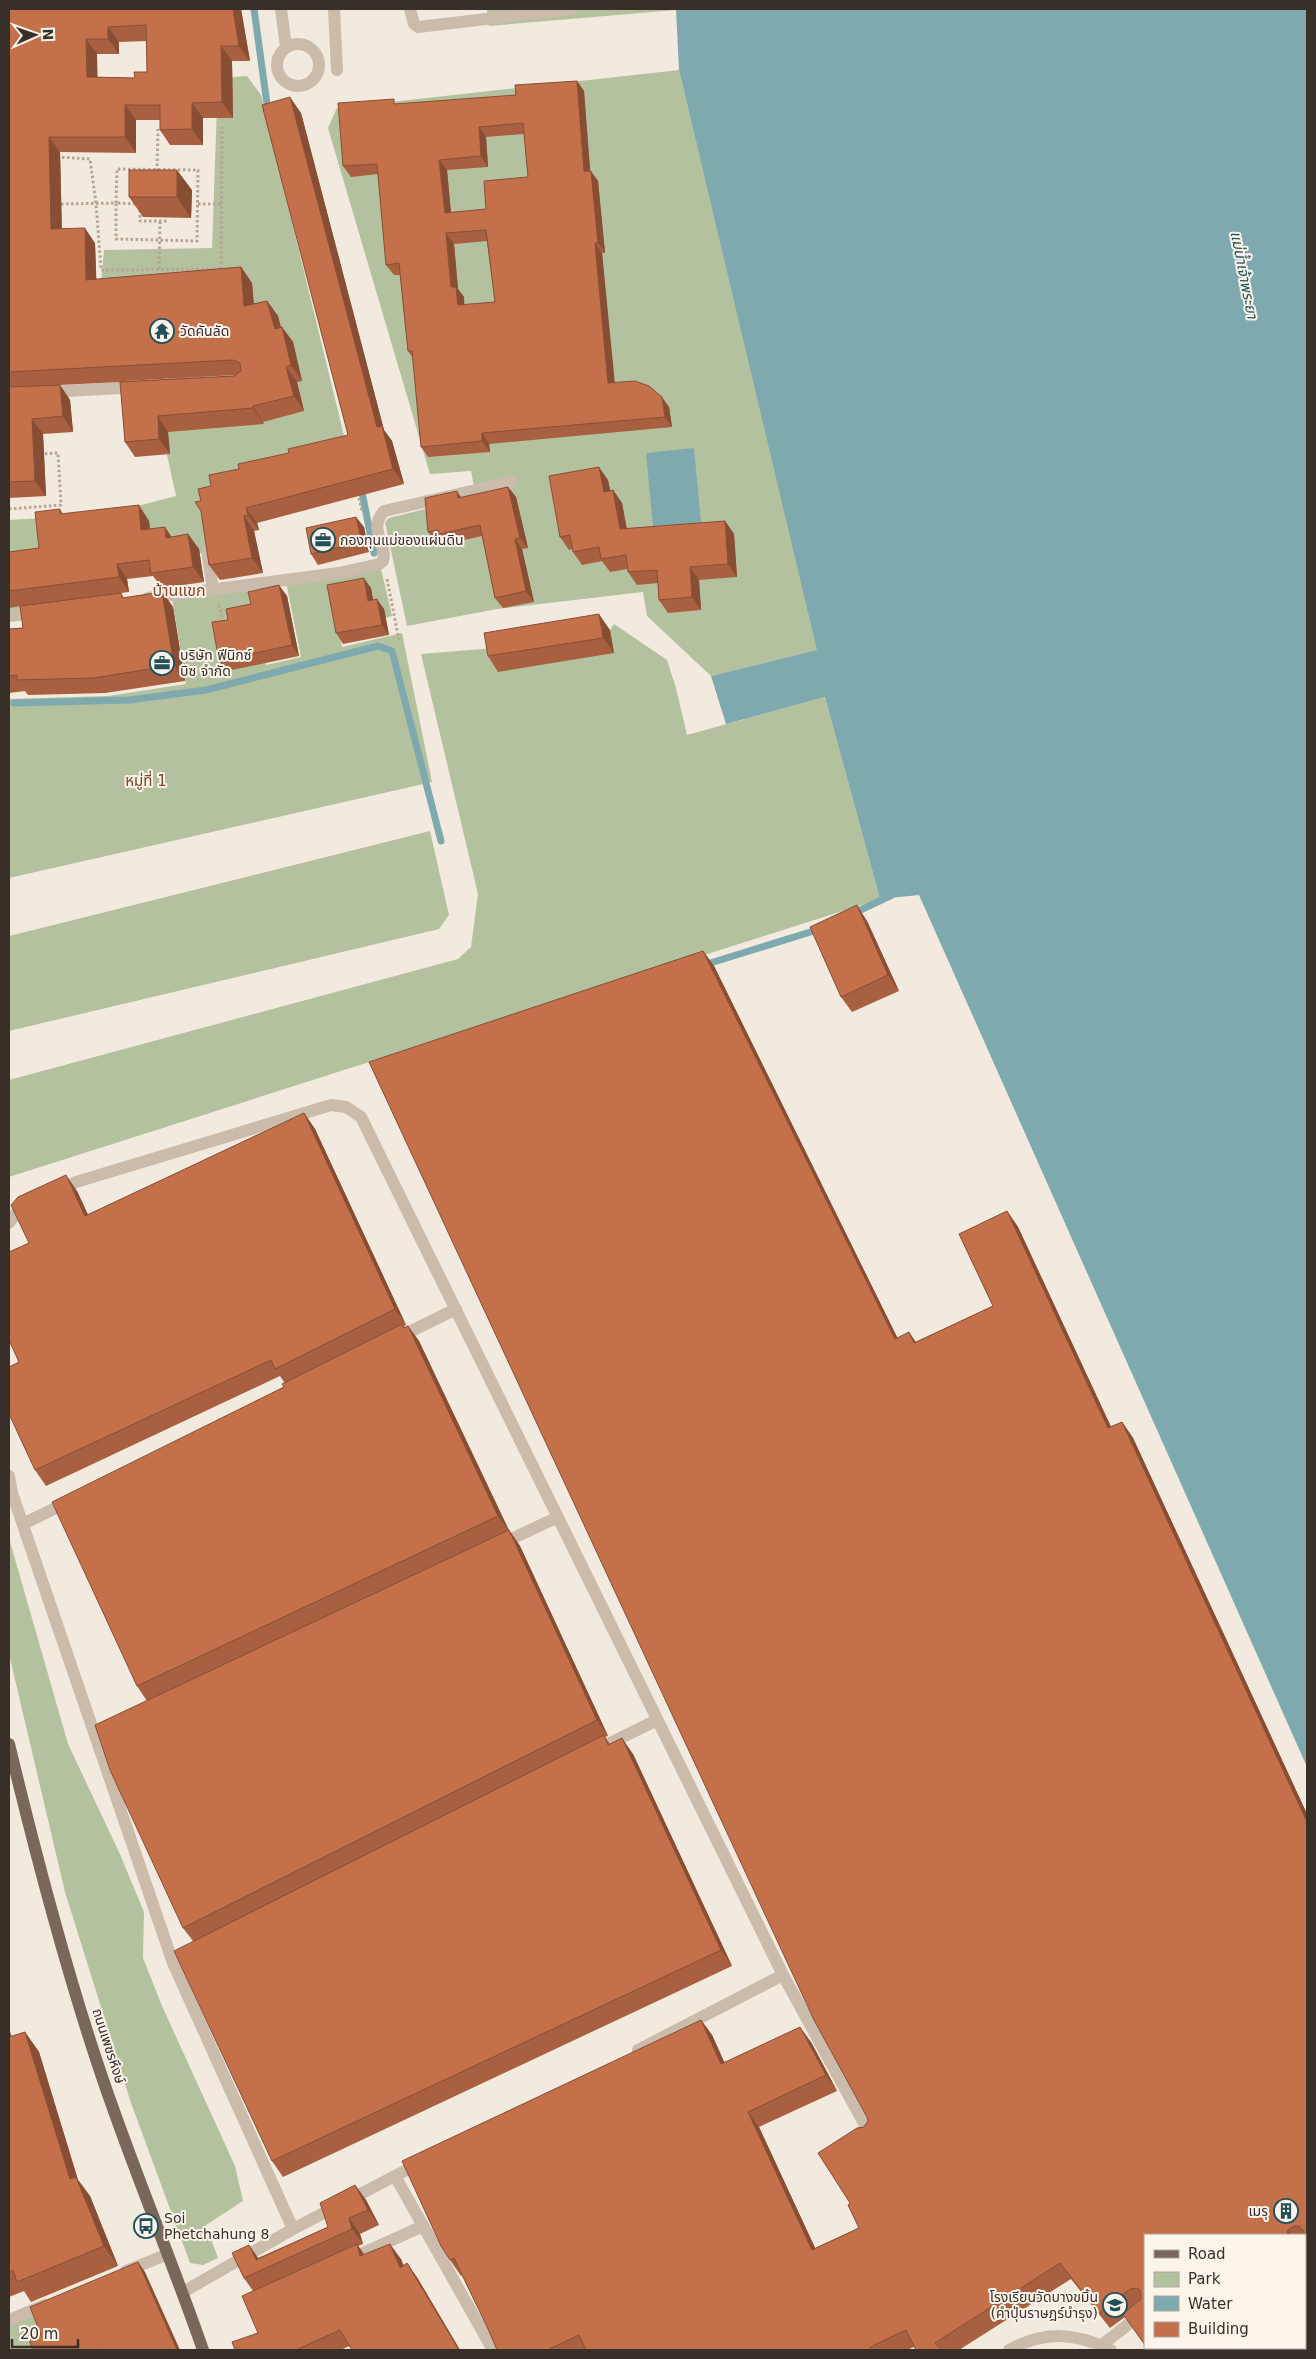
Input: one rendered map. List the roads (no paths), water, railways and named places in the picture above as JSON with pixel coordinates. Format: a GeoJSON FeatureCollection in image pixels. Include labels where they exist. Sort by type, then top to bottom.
{"type":"FeatureCollection","features":[{"type":"Feature","properties":{"kind":"main road","name":"ถนนเพชรหึงษ์"},"geometry":{"type":"LineString","coordinates":[[9,1744],[31,1836],[98,2064],[136,2173],[183,2292],[203,2350]]}},
{"type":"Feature","properties":{"kind":"street"},"geometry":{"type":"LineString","coordinates":[[281,9],[286,47]]}},
{"type":"Feature","properties":{"kind":"street"},"geometry":{"type":"LineString","coordinates":[[334,9],[337,70]]}},
{"type":"Feature","properties":{"kind":"street"},"geometry":{"type":"LineString","coordinates":[[410,9],[414,24],[418,27],[571,9]]}},
{"type":"Feature","properties":{"kind":"street"},"geometry":{"type":"LineString","coordinates":[[37,393],[147,386]]}},
{"type":"Feature","properties":{"kind":"street"},"geometry":{"type":"LineString","coordinates":[[138,599],[215,594],[339,573],[383,561],[384,556],[376,526],[378,518],[384,511],[511,482]]}},
{"type":"Feature","properties":{"kind":"street"},"geometry":{"type":"LineString","coordinates":[[205,537],[215,594]]}},
{"type":"Feature","properties":{"kind":"street"},"geometry":{"type":"LineString","coordinates":[[9,616],[45,612]]}},
{"type":"Feature","properties":{"kind":"street"},"geometry":{"type":"LineString","coordinates":[[9,1223],[24,1206],[76,1182],[332,1105],[346,1107],[361,1116],[783,1975],[871,2136]]}},
{"type":"Feature","properties":{"kind":"street"},"geometry":{"type":"LineString","coordinates":[[385,1344],[456,1309]]}},
{"type":"Feature","properties":{"kind":"street"},"geometry":{"type":"LineString","coordinates":[[9,1476],[12,1494],[100,1732],[177,1961],[293,2229]]}},
{"type":"Feature","properties":{"kind":"street"},"geometry":{"type":"LineString","coordinates":[[23,1524],[76,1498]]}},
{"type":"Feature","properties":{"kind":"street"},"geometry":{"type":"LineString","coordinates":[[487,1551],[558,1517]]}},
{"type":"Feature","properties":{"kind":"street"},"geometry":{"type":"LineString","coordinates":[[586,1755],[657,1720]]}},
{"type":"Feature","properties":{"kind":"street"},"geometry":{"type":"LineString","coordinates":[[624,2057],[783,1975]]}},
{"type":"Feature","properties":{"kind":"street"},"geometry":{"type":"LineString","coordinates":[[183,2292],[293,2229],[430,2158]]}},
{"type":"Feature","properties":{"kind":"street"},"geometry":{"type":"LineString","coordinates":[[395,2176],[493,2350]]}},
{"type":"Feature","properties":{"kind":"street"},"geometry":{"type":"LineString","coordinates":[[334,2266],[423,2226]]}},
{"type":"Feature","properties":{"kind":"street"},"geometry":{"type":"LineString","coordinates":[[110,2277],[168,2254]]}},
{"type":"Feature","properties":{"kind":"street"},"geometry":{"type":"LineString","coordinates":[[9,2320],[59,2299]]}},
{"type":"Feature","properties":{"kind":"street"},"geometry":{"type":"LineString","coordinates":[[1009,2350],[1039,2337],[1076,2336],[1107,2348],[1144,2311]]}},
{"type":"Feature","properties":{"kind":"water","name":"แม่น้ำเจ้าพระยา"},"geometry":{"type":"Polygon","coordinates":[[[676,9],[1307,9],[1307,1767],[919,895],[880,899],[825,697],[726,724],[711,676],[817,650],[679,70],[676,9]]]}},
{"type":"Feature","properties":{"kind":"water"},"geometry":{"type":"Polygon","coordinates":[[[694,448],[702,533],[654,537],[646,453],[694,448]]]}},
{"type":"Feature","properties":{"kind":"waterway"},"geometry":{"type":"LineString","coordinates":[[254,9],[268,111]]}},
{"type":"Feature","properties":{"kind":"waterway"},"geometry":{"type":"LineString","coordinates":[[361,487],[374,553]]}},
{"type":"Feature","properties":{"kind":"waterway"},"geometry":{"type":"LineString","coordinates":[[14,703],[129,700],[206,690],[378,646],[392,651],[441,841]]}},
{"type":"Feature","properties":{"kind":"waterway"},"geometry":{"type":"LineString","coordinates":[[852,914],[892,895]]}},
{"type":"Feature","properties":{"kind":"waterway"},"geometry":{"type":"LineString","coordinates":[[704,965],[820,929]]}},
{"type":"Feature","properties":{"kind":"place","name":"วัดคันลัด"},"geometry":{"type":"Point","coordinates":[162,331]}},
{"type":"Feature","properties":{"kind":"place","name":"กองทุนแม่ของแผ่นดิน"},"geometry":{"type":"Point","coordinates":[323,540]}},
{"type":"Feature","properties":{"kind":"place","name":"บริษัท ฟีนิกซ์ บิซ จำกัด"},"geometry":{"type":"Point","coordinates":[162,663]}},
{"type":"Feature","properties":{"kind":"place","name":"เมรุ"},"geometry":{"type":"Point","coordinates":[1286,2211]}},
{"type":"Feature","properties":{"kind":"place","name":"Soi Phetchahung 8"},"geometry":{"type":"Point","coordinates":[146,2226]}},
{"type":"Feature","properties":{"kind":"place","name":"โรงเรียนวัดบางขมิ้น (คำปุ่นราษฎร์บำรุง)"},"geometry":{"type":"Point","coordinates":[1115,2305]}},
{"type":"Feature","properties":{"kind":"district","name":"บ้านแขก"},"geometry":{"type":"Point","coordinates":[179,590]}},
{"type":"Feature","properties":{"kind":"district","name":"หมู่ที่ 1"},"geometry":{"type":"Point","coordinates":[146,781]}}]}
